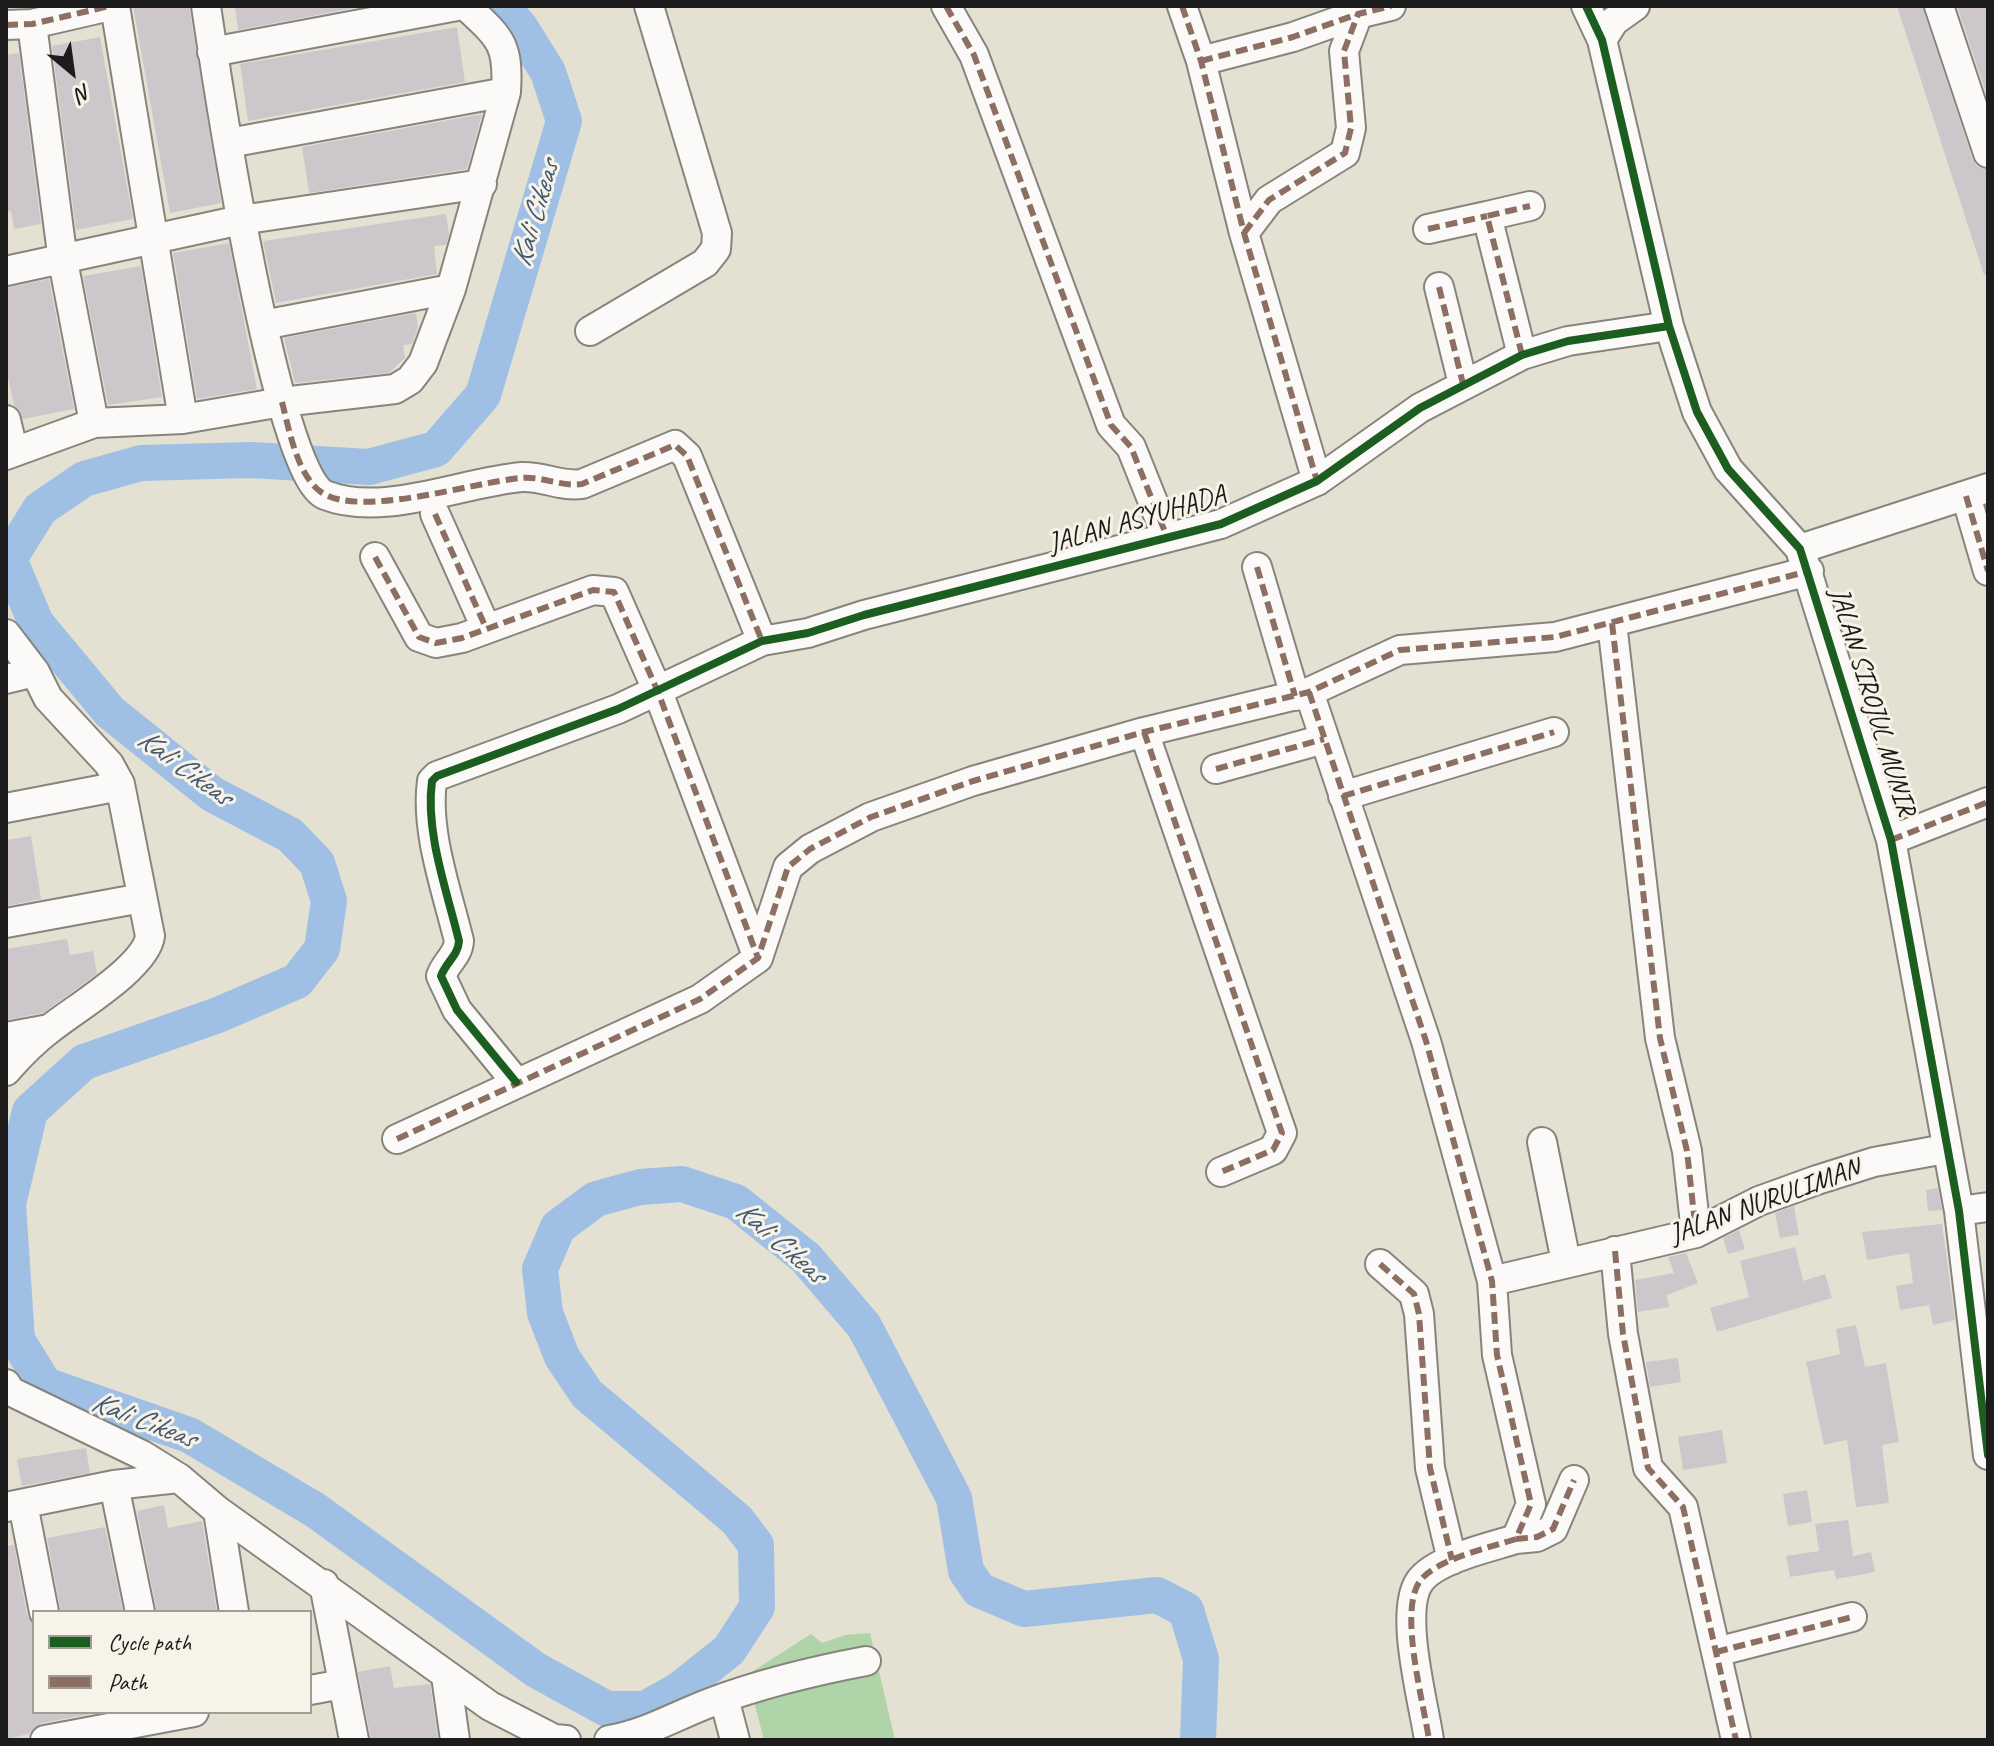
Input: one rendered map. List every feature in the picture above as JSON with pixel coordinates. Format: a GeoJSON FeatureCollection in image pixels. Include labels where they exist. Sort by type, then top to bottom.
{"type":"FeatureCollection","features":[{"type":"Feature","properties":{"kind":"street"},"geometry":{"type":"LineString","coordinates":[[94,423],[19,25],[112,6],[155,238],[183,419]]}},
{"type":"Feature","properties":{"kind":"street"},"geometry":{"type":"LineString","coordinates":[[206,6],[241,220],[263,325],[291,434],[307,475],[324,495],[375,503],[523,477],[568,486],[582,484],[675,445],[687,456],[762,641]]}},
{"type":"Feature","properties":{"kind":"street"},"geometry":{"type":"LineString","coordinates":[[212,52],[457,6]]}},
{"type":"Feature","properties":{"kind":"street"},"geometry":{"type":"LineString","coordinates":[[6,420],[9,452],[94,423],[183,419],[282,402],[395,389],[410,380],[423,363],[451,289],[506,92],[508,59],[497,35],[466,6]]}},
{"type":"Feature","properties":{"kind":"street"},"geometry":{"type":"LineString","coordinates":[[590,331],[705,263],[716,249],[717,233],[649,6]]}},
{"type":"Feature","properties":{"kind":"street"},"geometry":{"type":"LineString","coordinates":[[946,6],[974,55],[1111,425],[1131,447],[1167,537]]}},
{"type":"Feature","properties":{"kind":"street"},"geometry":{"type":"LineString","coordinates":[[1182,6],[1201,61],[1244,233],[1317,481]]}},
{"type":"Feature","properties":{"kind":"street"},"geometry":{"type":"LineString","coordinates":[[1201,61],[1293,37],[1391,6]]}},
{"type":"Feature","properties":{"kind":"street","name":"JALAN SIROJUL MUNIR"},"geometry":{"type":"LineString","coordinates":[[1586,6],[1602,40],[1669,326],[1697,412],[1728,469],[1804,560],[1891,840],[1945,1149],[1959,1211],[1988,1455]]}},
{"type":"Feature","properties":{"kind":"street"},"geometry":{"type":"LineString","coordinates":[[1602,40],[1614,21],[1635,6]]}},
{"type":"Feature","properties":{"kind":"street"},"geometry":{"type":"LineString","coordinates":[[1939,6],[1988,153]]}},
{"type":"Feature","properties":{"kind":"street"},"geometry":{"type":"LineString","coordinates":[[1244,233],[1269,200],[1345,153],[1351,128],[1344,51],[1358,14]]}},
{"type":"Feature","properties":{"kind":"street"},"geometry":{"type":"LineString","coordinates":[[229,143],[506,92]]}},
{"type":"Feature","properties":{"kind":"street"},"geometry":{"type":"LineString","coordinates":[[6,271],[241,220],[482,184]]}},
{"type":"Feature","properties":{"kind":"street"},"geometry":{"type":"LineString","coordinates":[[1428,229],[1530,206]]}},
{"type":"Feature","properties":{"kind":"street"},"geometry":{"type":"LineString","coordinates":[[1487,216],[1522,355]]}},
{"type":"Feature","properties":{"kind":"street"},"geometry":{"type":"LineString","coordinates":[[1439,287],[1463,384]]}},
{"type":"Feature","properties":{"kind":"street"},"geometry":{"type":"LineString","coordinates":[[263,325],[451,289]]}},
{"type":"Feature","properties":{"kind":"street","name":"JALAN ASYUHADA"},"geometry":{"type":"LineString","coordinates":[[516,1082],[457,1010],[441,976],[458,951],[459,941],[432,822],[432,781],[658,692],[762,641],[808,633],[864,615],[1114,554],[1221,524],[1317,481],[1420,408],[1522,355],[1568,341],[1669,326]]}},
{"type":"Feature","properties":{"kind":"street"},"geometry":{"type":"LineString","coordinates":[[397,1139],[700,999],[758,958],[788,867],[810,849],[871,817],[973,781],[1144,732],[1302,694],[1400,650],[1555,637],[1612,623],[1804,560],[1977,492],[1988,571]]}},
{"type":"Feature","properties":{"kind":"street"},"geometry":{"type":"LineString","coordinates":[[435,514],[486,628]]}},
{"type":"Feature","properties":{"kind":"street"},"geometry":{"type":"LineString","coordinates":[[375,557],[419,637],[436,643],[593,590],[614,592],[658,692],[758,958]]}},
{"type":"Feature","properties":{"kind":"street"},"geometry":{"type":"LineString","coordinates":[[1257,567],[1302,694],[1324,739],[1426,1041],[1492,1281],[1497,1355],[1531,1504],[1516,1539]]}},
{"type":"Feature","properties":{"kind":"street"},"geometry":{"type":"LineString","coordinates":[[1612,623],[1660,1038],[1687,1151],[1696,1233]]}},
{"type":"Feature","properties":{"kind":"street"},"geometry":{"type":"LineString","coordinates":[[6,634],[35,672],[48,698],[109,764],[120,786],[150,936],[149,946],[98,993],[50,1028],[6,1071]]}},
{"type":"Feature","properties":{"kind":"street"},"geometry":{"type":"LineString","coordinates":[[6,679],[35,672]]}},
{"type":"Feature","properties":{"kind":"street"},"geometry":{"type":"LineString","coordinates":[[1144,732],[1282,1133],[1273,1150],[1221,1172]]}},
{"type":"Feature","properties":{"kind":"street"},"geometry":{"type":"LineString","coordinates":[[1343,796],[1554,732]]}},
{"type":"Feature","properties":{"kind":"street"},"geometry":{"type":"LineString","coordinates":[[1216,769],[1324,739]]}},
{"type":"Feature","properties":{"kind":"street"},"geometry":{"type":"LineString","coordinates":[[6,808],[120,786]]}},
{"type":"Feature","properties":{"kind":"street"},"geometry":{"type":"LineString","coordinates":[[1891,840],[1988,802]]}},
{"type":"Feature","properties":{"kind":"street"},"geometry":{"type":"LineString","coordinates":[[6,923],[142,898]]}},
{"type":"Feature","properties":{"kind":"street"},"geometry":{"type":"LineString","coordinates":[[6,1037],[50,1028]]}},
{"type":"Feature","properties":{"kind":"street"},"geometry":{"type":"LineString","coordinates":[[1542,1142],[1566,1262]]}},
{"type":"Feature","properties":{"kind":"street","name":"JALAN NURULIMAN"},"geometry":{"type":"LineString","coordinates":[[1492,1281],[1696,1233],[1759,1201],[1817,1180],[1874,1162],[1945,1149]]}},
{"type":"Feature","properties":{"kind":"street"},"geometry":{"type":"LineString","coordinates":[[1959,1211],[1988,1207]]}},
{"type":"Feature","properties":{"kind":"street"},"geometry":{"type":"LineString","coordinates":[[1615,1251],[1623,1334],[1648,1468],[1683,1507],[1736,1740]]}},
{"type":"Feature","properties":{"kind":"street"},"geometry":{"type":"LineString","coordinates":[[1380,1264],[1414,1294],[1419,1314],[1430,1468],[1452,1560]]}},
{"type":"Feature","properties":{"kind":"street"},"geometry":{"type":"LineString","coordinates":[[7,1389],[142,1455],[179,1478],[218,1511],[324,1584],[446,1676],[490,1706],[558,1740]]}},
{"type":"Feature","properties":{"kind":"street"},"geometry":{"type":"LineString","coordinates":[[43,1610],[14,1506],[114,1485],[179,1478]]}},
{"type":"Feature","properties":{"kind":"street"},"geometry":{"type":"LineString","coordinates":[[1429,1740],[1410,1614],[1420,1581],[1452,1560],[1516,1539],[1537,1537],[1553,1529],[1564,1511],[1574,1480]]}},
{"type":"Feature","properties":{"kind":"street"},"geometry":{"type":"LineString","coordinates":[[114,1485],[140,1610]]}},
{"type":"Feature","properties":{"kind":"street"},"geometry":{"type":"LineString","coordinates":[[218,1511],[234,1610]]}},
{"type":"Feature","properties":{"kind":"street"},"geometry":{"type":"LineString","coordinates":[[324,1584],[354,1740]]}},
{"type":"Feature","properties":{"kind":"street"},"geometry":{"type":"LineString","coordinates":[[1716,1652],[1852,1617]]}},
{"type":"Feature","properties":{"kind":"street"},"geometry":{"type":"LineString","coordinates":[[609,1740],[647,1735],[724,1698],[799,1673],[866,1661]]}},
{"type":"Feature","properties":{"kind":"street"},"geometry":{"type":"LineString","coordinates":[[446,1676],[455,1740]]}},
{"type":"Feature","properties":{"kind":"street"},"geometry":{"type":"LineString","coordinates":[[312,1690],[343,1684]]}},
{"type":"Feature","properties":{"kind":"street"},"geometry":{"type":"LineString","coordinates":[[724,1698],[735,1740]]}},
{"type":"Feature","properties":{"kind":"street"},"geometry":{"type":"LineString","coordinates":[[59,1729],[161,1715]]}},
{"type":"Feature","properties":{"kind":"green space"},"geometry":{"type":"Polygon","coordinates":[[[870,1633],[895,1740],[764,1740],[747,1675],[811,1634],[822,1643],[845,1635],[870,1633]]]}},
{"type":"Feature","properties":{"kind":"building"},"geometry":{"type":"Polygon","coordinates":[[[133,6],[189,6],[221,203],[170,213],[133,6]]]}},
{"type":"Feature","properties":{"kind":"building"},"geometry":{"type":"Polygon","coordinates":[[[235,6],[365,6],[238,30],[235,6]]]}},
{"type":"Feature","properties":{"kind":"building"},"geometry":{"type":"Polygon","coordinates":[[[1897,6],[1922,6],[1972,158],[1977,166],[1988,170],[1988,275],[1984,275],[1897,6]]]}},
{"type":"Feature","properties":{"kind":"building"},"geometry":{"type":"Polygon","coordinates":[[[1957,6],[1988,6],[1988,99],[1957,6]]]}},
{"type":"Feature","properties":{"kind":"building"},"geometry":{"type":"Polygon","coordinates":[[[457,27],[465,82],[248,121],[240,64],[457,27]]]}},
{"type":"Feature","properties":{"kind":"building"},"geometry":{"type":"Polygon","coordinates":[[[100,37],[133,219],[76,230],[52,46],[100,37]]]}},
{"type":"Feature","properties":{"kind":"building"},"geometry":{"type":"Polygon","coordinates":[[[19,53],[41,224],[14,229],[11,211],[6,212],[6,55],[19,53]]]}},
{"type":"Feature","properties":{"kind":"building"},"geometry":{"type":"Polygon","coordinates":[[[482,114],[467,169],[309,193],[302,147],[482,114]]]}},
{"type":"Feature","properties":{"kind":"building"},"geometry":{"type":"Polygon","coordinates":[[[446,214],[449,234],[446,245],[434,246],[437,274],[276,303],[263,241],[446,214]]]}},
{"type":"Feature","properties":{"kind":"building"},"geometry":{"type":"Polygon","coordinates":[[[229,243],[257,389],[197,399],[173,253],[229,243]]]}},
{"type":"Feature","properties":{"kind":"building"},"geometry":{"type":"Polygon","coordinates":[[[141,266],[162,397],[108,405],[83,276],[141,266]]]}},
{"type":"Feature","properties":{"kind":"building"},"geometry":{"type":"Polygon","coordinates":[[[49,279],[74,409],[23,419],[14,405],[6,368],[6,288],[49,279]]]}},
{"type":"Feature","properties":{"kind":"building"},"geometry":{"type":"Polygon","coordinates":[[[416,313],[418,328],[412,344],[403,345],[405,358],[389,373],[295,383],[284,338],[416,313]]]}},
{"type":"Feature","properties":{"kind":"building"},"geometry":{"type":"Polygon","coordinates":[[[31,836],[41,899],[6,906],[6,840],[31,836]]]}},
{"type":"Feature","properties":{"kind":"building"},"geometry":{"type":"Polygon","coordinates":[[[67,939],[70,955],[93,951],[97,974],[43,1013],[6,1020],[6,949],[67,939]]]}},
{"type":"Feature","properties":{"kind":"building"},"geometry":{"type":"Polygon","coordinates":[[[1938,1188],[1942,1210],[1928,1211],[1926,1190],[1938,1188]]]}},
{"type":"Feature","properties":{"kind":"building"},"geometry":{"type":"Polygon","coordinates":[[[1794,1206],[1799,1235],[1780,1238],[1775,1213],[1794,1206]]]}},
{"type":"Feature","properties":{"kind":"building"},"geometry":{"type":"Polygon","coordinates":[[[1942,1224],[1955,1320],[1933,1325],[1929,1305],[1900,1310],[1896,1286],[1913,1283],[1909,1253],[1867,1260],[1862,1232],[1942,1224]]]}},
{"type":"Feature","properties":{"kind":"building"},"geometry":{"type":"Polygon","coordinates":[[[1739,1230],[1745,1249],[1728,1254],[1723,1238],[1739,1230]]]}},
{"type":"Feature","properties":{"kind":"building"},"geometry":{"type":"Polygon","coordinates":[[[1795,1247],[1803,1281],[1825,1274],[1832,1298],[1717,1332],[1710,1308],[1749,1297],[1740,1261],[1795,1247]]]}},
{"type":"Feature","properties":{"kind":"building"},"geometry":{"type":"Polygon","coordinates":[[[1686,1253],[1698,1283],[1667,1295],[1669,1307],[1638,1312],[1635,1280],[1674,1273],[1668,1257],[1686,1253]]]}},
{"type":"Feature","properties":{"kind":"building"},"geometry":{"type":"Polygon","coordinates":[[[1856,1325],[1865,1367],[1886,1363],[1899,1442],[1882,1445],[1889,1503],[1856,1507],[1847,1440],[1824,1445],[1806,1362],[1840,1354],[1836,1329],[1856,1325]]]}},
{"type":"Feature","properties":{"kind":"building"},"geometry":{"type":"Polygon","coordinates":[[[1678,1358],[1681,1382],[1650,1387],[1646,1362],[1678,1358]]]}},
{"type":"Feature","properties":{"kind":"building"},"geometry":{"type":"Polygon","coordinates":[[[1722,1430],[1727,1463],[1683,1470],[1678,1437],[1722,1430]]]}},
{"type":"Feature","properties":{"kind":"building"},"geometry":{"type":"Polygon","coordinates":[[[86,1448],[90,1473],[22,1486],[17,1459],[86,1448]]]}},
{"type":"Feature","properties":{"kind":"building"},"geometry":{"type":"Polygon","coordinates":[[[1807,1490],[1812,1522],[1788,1526],[1783,1494],[1807,1490]]]}},
{"type":"Feature","properties":{"kind":"building"},"geometry":{"type":"Polygon","coordinates":[[[164,1505],[168,1528],[202,1521],[217,1610],[157,1610],[137,1511],[164,1505]]]}},
{"type":"Feature","properties":{"kind":"building"},"geometry":{"type":"Polygon","coordinates":[[[1848,1520],[1853,1556],[1871,1552],[1875,1572],[1836,1579],[1834,1570],[1790,1577],[1786,1556],[1819,1551],[1815,1524],[1848,1520]]]}},
{"type":"Feature","properties":{"kind":"building"},"geometry":{"type":"Polygon","coordinates":[[[105,1527],[123,1610],[61,1610],[47,1538],[105,1527]]]}},
{"type":"Feature","properties":{"kind":"building"},"geometry":{"type":"Polygon","coordinates":[[[14,1545],[27,1615],[32,1622],[32,1714],[91,1714],[42,1723],[29,1734],[6,1739],[6,1546],[14,1545]]]}},
{"type":"Feature","properties":{"kind":"building"},"geometry":{"type":"Polygon","coordinates":[[[390,1666],[394,1688],[430,1684],[438,1740],[371,1740],[358,1672],[390,1666]]]}},
{"type":"Feature","properties":{"kind":"waterway","name":"Kali Cikeas"},"geometry":{"type":"LineString","coordinates":[[501,6],[520,27],[548,72],[564,121],[483,395],[436,449],[369,467],[251,460],[141,463],[84,479],[40,509],[9,559],[36,623],[110,712],[212,794],[290,835],[317,863],[329,901],[322,949],[297,981],[218,1015],[84,1062],[30,1111],[8,1204],[17,1340],[45,1385],[189,1435],[315,1510],[536,1670],[607,1709],[645,1709],[679,1690],[729,1650],[757,1607],[756,1545],[737,1520],[587,1394],[562,1357],[545,1313],[540,1269],[558,1227],[596,1199],[640,1187],[682,1184],[736,1202],[806,1258],[864,1326],[954,1498],[966,1571],[979,1590],[1024,1609],[1157,1595],[1186,1610],[1201,1659],[1198,1740]]}},
{"type":"Feature","properties":{"kind":"marked path"},"geometry":{"type":"LineString","coordinates":[[6,25],[32,24],[110,6]]}},
{"type":"Feature","properties":{"kind":"marked path"},"geometry":{"type":"LineString","coordinates":[[946,6],[974,55],[1111,425],[1131,447],[1167,537]]}},
{"type":"Feature","properties":{"kind":"marked path"},"geometry":{"type":"LineString","coordinates":[[1182,6],[1201,61],[1244,233],[1317,481]]}},
{"type":"Feature","properties":{"kind":"marked path"},"geometry":{"type":"LineString","coordinates":[[1244,233],[1269,200],[1345,153],[1351,128],[1344,51],[1358,14],[1391,6]]}},
{"type":"Feature","properties":{"kind":"marked path"},"geometry":{"type":"LineString","coordinates":[[1201,61],[1293,37],[1358,14]]}},
{"type":"Feature","properties":{"kind":"marked path"},"geometry":{"type":"LineString","coordinates":[[1522,355],[1487,216],[1530,206]]}},
{"type":"Feature","properties":{"kind":"marked path"},"geometry":{"type":"LineString","coordinates":[[1428,229],[1487,216]]}},
{"type":"Feature","properties":{"kind":"marked path"},"geometry":{"type":"LineString","coordinates":[[1439,287],[1463,384]]}},
{"type":"Feature","properties":{"kind":"marked path"},"geometry":{"type":"LineString","coordinates":[[282,402],[295,451],[313,484],[321,492],[339,499],[362,502],[418,497],[521,478],[582,484],[675,445],[687,456],[762,641]]}},
{"type":"Feature","properties":{"kind":"marked path"},"geometry":{"type":"LineString","coordinates":[[1966,496],[1988,571]]}},
{"type":"Feature","properties":{"kind":"marked path"},"geometry":{"type":"LineString","coordinates":[[435,514],[486,628]]}},
{"type":"Feature","properties":{"kind":"marked path"},"geometry":{"type":"LineString","coordinates":[[375,557],[419,637],[436,643],[462,638],[593,590],[614,592],[658,692],[758,958]]}},
{"type":"Feature","properties":{"kind":"marked path"},"geometry":{"type":"LineString","coordinates":[[1257,567],[1295,696]]}},
{"type":"Feature","properties":{"kind":"marked path"},"geometry":{"type":"LineString","coordinates":[[397,1139],[700,999],[758,958],[788,867],[810,849],[871,817],[973,781],[1144,732],[1309,692],[1400,650],[1555,637],[1809,571]]}},
{"type":"Feature","properties":{"kind":"marked path"},"geometry":{"type":"LineString","coordinates":[[1612,623],[1660,1038],[1687,1151],[1696,1233]]}},
{"type":"Feature","properties":{"kind":"marked path"},"geometry":{"type":"LineString","coordinates":[[1309,692],[1426,1041],[1492,1281],[1497,1355],[1531,1504],[1516,1539],[1438,1566],[1420,1581],[1411,1613],[1412,1635],[1429,1740]]}},
{"type":"Feature","properties":{"kind":"marked path"},"geometry":{"type":"LineString","coordinates":[[1144,732],[1282,1133],[1273,1150],[1221,1172]]}},
{"type":"Feature","properties":{"kind":"marked path"},"geometry":{"type":"LineString","coordinates":[[1343,796],[1554,732]]}},
{"type":"Feature","properties":{"kind":"marked path"},"geometry":{"type":"LineString","coordinates":[[1216,769],[1324,739]]}},
{"type":"Feature","properties":{"kind":"marked path"},"geometry":{"type":"LineString","coordinates":[[1891,840],[1988,802]]}},
{"type":"Feature","properties":{"kind":"marked path"},"geometry":{"type":"LineString","coordinates":[[1615,1251],[1623,1334],[1648,1468],[1683,1507],[1736,1740]]}},
{"type":"Feature","properties":{"kind":"marked path"},"geometry":{"type":"LineString","coordinates":[[1380,1264],[1414,1294],[1419,1314],[1430,1468],[1452,1560]]}},
{"type":"Feature","properties":{"kind":"marked path"},"geometry":{"type":"LineString","coordinates":[[1516,1539],[1537,1537],[1553,1529],[1574,1480]]}},
{"type":"Feature","properties":{"kind":"marked path"},"geometry":{"type":"LineString","coordinates":[[1716,1652],[1852,1617]]}},
{"type":"Feature","properties":{"kind":"cycle path"},"geometry":{"type":"LineString","coordinates":[[1586,6],[1602,40],[1669,326],[1697,412],[1728,469],[1800,549],[1891,840],[1959,1211],[1988,1455]]}},
{"type":"Feature","properties":{"kind":"cycle path"},"geometry":{"type":"LineString","coordinates":[[516,1082],[457,1010],[441,976],[459,941],[434,841],[431,800],[432,781],[437,776],[618,709],[762,641],[808,633],[864,615],[1221,524],[1317,481],[1420,408],[1522,355],[1568,341],[1669,326]]}}]}
